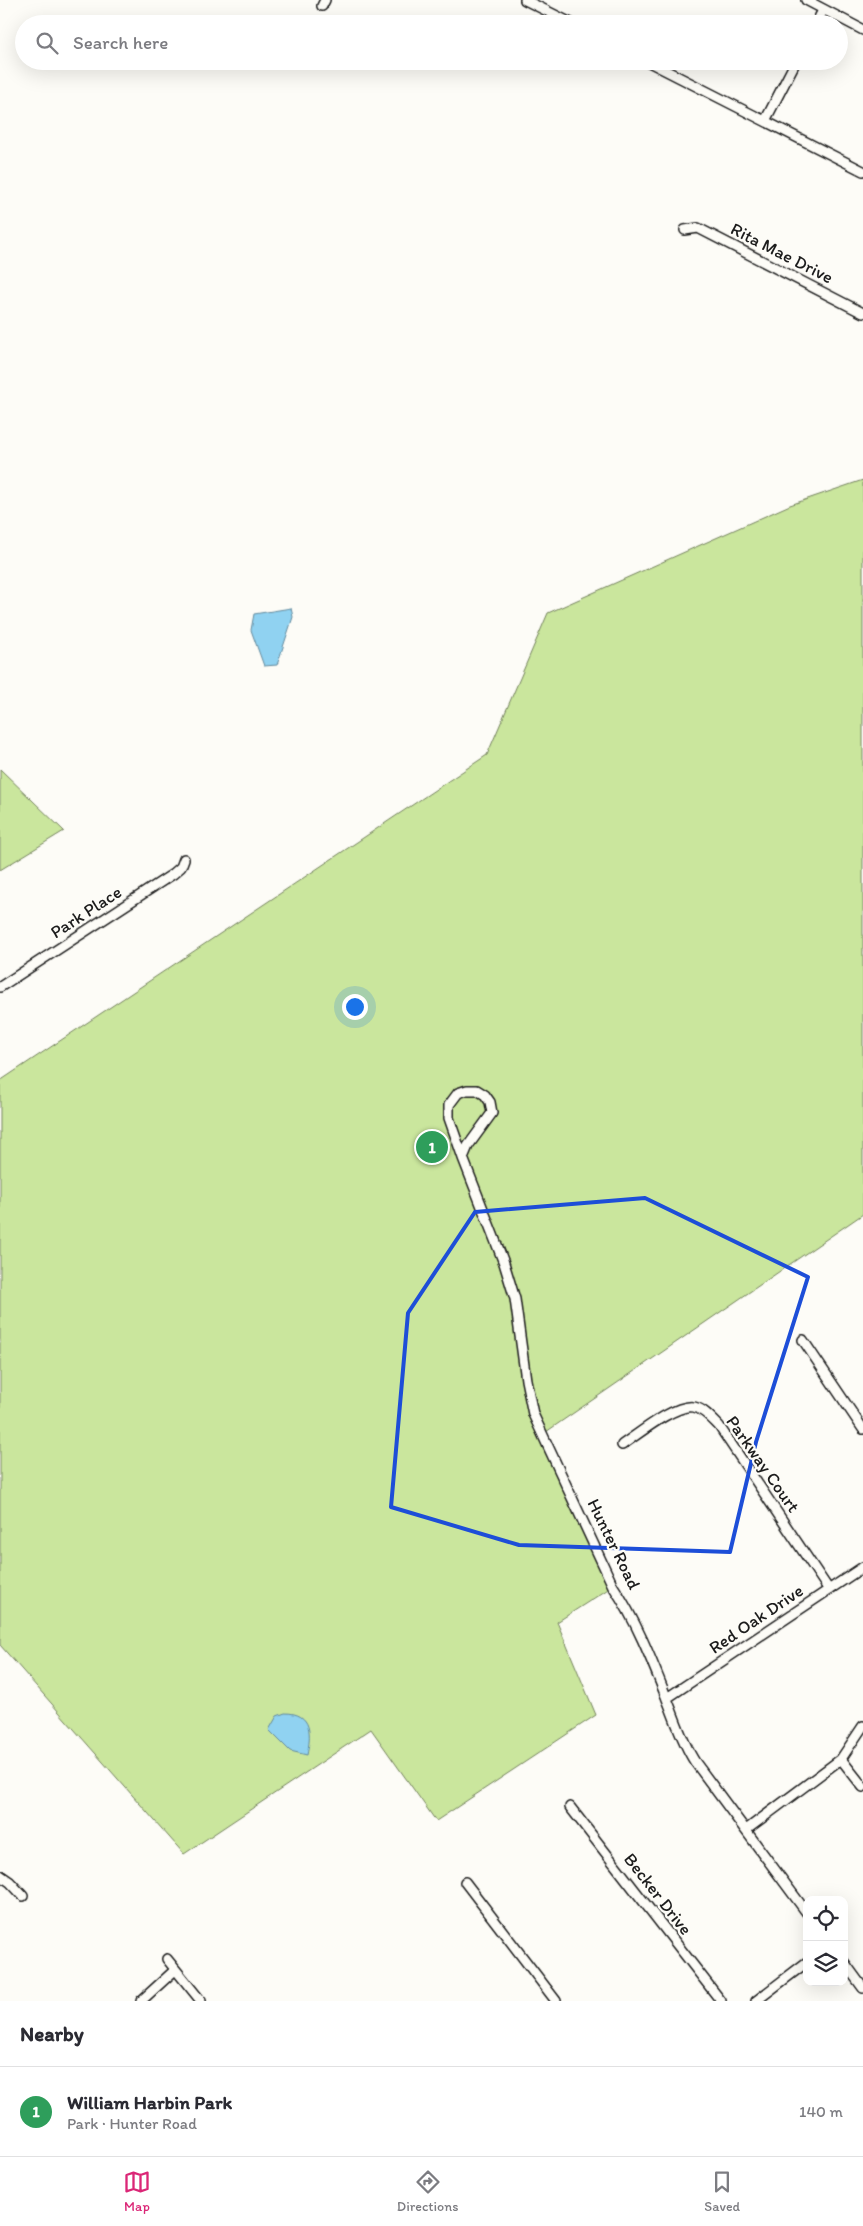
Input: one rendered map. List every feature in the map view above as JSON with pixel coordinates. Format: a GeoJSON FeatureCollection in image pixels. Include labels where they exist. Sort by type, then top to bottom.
{"type":"FeatureCollection","features":[{"type":"Feature","properties":{"kind":"street"},"geometry":{"type":"LineString","coordinates":[[525,0],[554,15]]}},
{"type":"Feature","properties":{"kind":"street"},"geometry":{"type":"LineString","coordinates":[[806,0],[833,15]]}},
{"type":"Feature","properties":{"kind":"street"},"geometry":{"type":"LineString","coordinates":[[820,15],[823,10]]}},
{"type":"Feature","properties":{"kind":"street"},"geometry":{"type":"LineString","coordinates":[[848,22],[863,30]]}},
{"type":"Feature","properties":{"kind":"street"},"geometry":{"type":"LineString","coordinates":[[665,70],[863,171]]}},
{"type":"Feature","properties":{"kind":"street"},"geometry":{"type":"LineString","coordinates":[[765,121],[791,70]]}},
{"type":"Feature","properties":{"kind":"street","name":"Rita Mae Drive"},"geometry":{"type":"LineString","coordinates":[[684,230],[698,228],[863,313]]}},
{"type":"Feature","properties":{"kind":"street","name":"Park Place"},"geometry":{"type":"LineString","coordinates":[[0,988],[173,874],[181,867],[184,859]]}},
{"type":"Feature","properties":{"kind":"street","name":"Hunter Road"},"geometry":{"type":"LineString","coordinates":[[462,1158],[468,1146],[492,1113],[490,1102],[485,1095],[477,1090],[467,1090],[458,1093],[449,1105],[449,1118],[462,1158],[504,1263],[515,1299],[526,1380],[533,1414],[613,1586],[626,1604],[666,1698],[683,1744],[803,1908]]}},
{"type":"Feature","properties":{"kind":"street"},"geometry":{"type":"LineString","coordinates":[[803,1340],[863,1430]]}},
{"type":"Feature","properties":{"kind":"street","name":"Parkway Court"},"geometry":{"type":"LineString","coordinates":[[622,1445],[681,1408],[694,1407],[705,1413],[718,1426],[829,1590]]}},
{"type":"Feature","properties":{"kind":"street","name":"Red Oak Drive"},"geometry":{"type":"LineString","coordinates":[[666,1698],[863,1567]]}},
{"type":"Feature","properties":{"kind":"street"},"geometry":{"type":"LineString","coordinates":[[746,1830],[841,1759],[863,1726]]}},
{"type":"Feature","properties":{"kind":"street"},"geometry":{"type":"LineString","coordinates":[[841,1759],[863,1787]]}},
{"type":"Feature","properties":{"kind":"street","name":"Becker Drive"},"geometry":{"type":"LineString","coordinates":[[570,1807],[721,2001]]}},
{"type":"Feature","properties":{"kind":"street"},"geometry":{"type":"LineString","coordinates":[[0,1875],[10,1882],[23,1896]]}},
{"type":"Feature","properties":{"kind":"street"},"geometry":{"type":"LineString","coordinates":[[465,1882],[556,2001]]}},
{"type":"Feature","properties":{"kind":"street"},"geometry":{"type":"LineString","coordinates":[[167,1959],[201,2001]]}},
{"type":"Feature","properties":{"kind":"street"},"geometry":{"type":"LineString","coordinates":[[756,2001],[803,1965]]}},
{"type":"Feature","properties":{"kind":"street"},"geometry":{"type":"LineString","coordinates":[[848,1967],[863,1988]]}},
{"type":"Feature","properties":{"kind":"street"},"geometry":{"type":"LineString","coordinates":[[141,2001],[175,1970]]}},
{"type":"Feature","properties":{"kind":"highlighted area"},"geometry":{"type":"Polygon","coordinates":[[[645,1198],[808,1277],[756,1442],[730,1552],[519,1545],[391,1507],[408,1313],[475,1212],[645,1198]]]}},
{"type":"Feature","properties":{"kind":"green space"},"geometry":{"type":"Polygon","coordinates":[[[863,480],[863,1214],[543,1434],[613,1586],[557,1622],[596,1715],[436,1821],[371,1729],[184,1854],[0,1645],[0,1081],[487,755],[548,613],[790,505],[863,480]]]}},
{"type":"Feature","properties":{"kind":"green space"},"geometry":{"type":"Polygon","coordinates":[[[0,769],[64,831],[0,870],[0,769]]]}},
{"type":"Feature","properties":{"kind":"water"},"geometry":{"type":"Polygon","coordinates":[[[291,608],[293,617],[277,665],[264,666],[251,630],[254,614],[291,608]]]}},
{"type":"Feature","properties":{"kind":"water"},"geometry":{"type":"Polygon","coordinates":[[[285,1713],[301,1717],[308,1726],[307,1755],[290,1751],[269,1730],[277,1716],[285,1713]]]}},
{"type":"Feature","properties":{"kind":"place","name":"William Harbin Park"},"geometry":{"type":"Point","coordinates":[432,1147]}}]}
